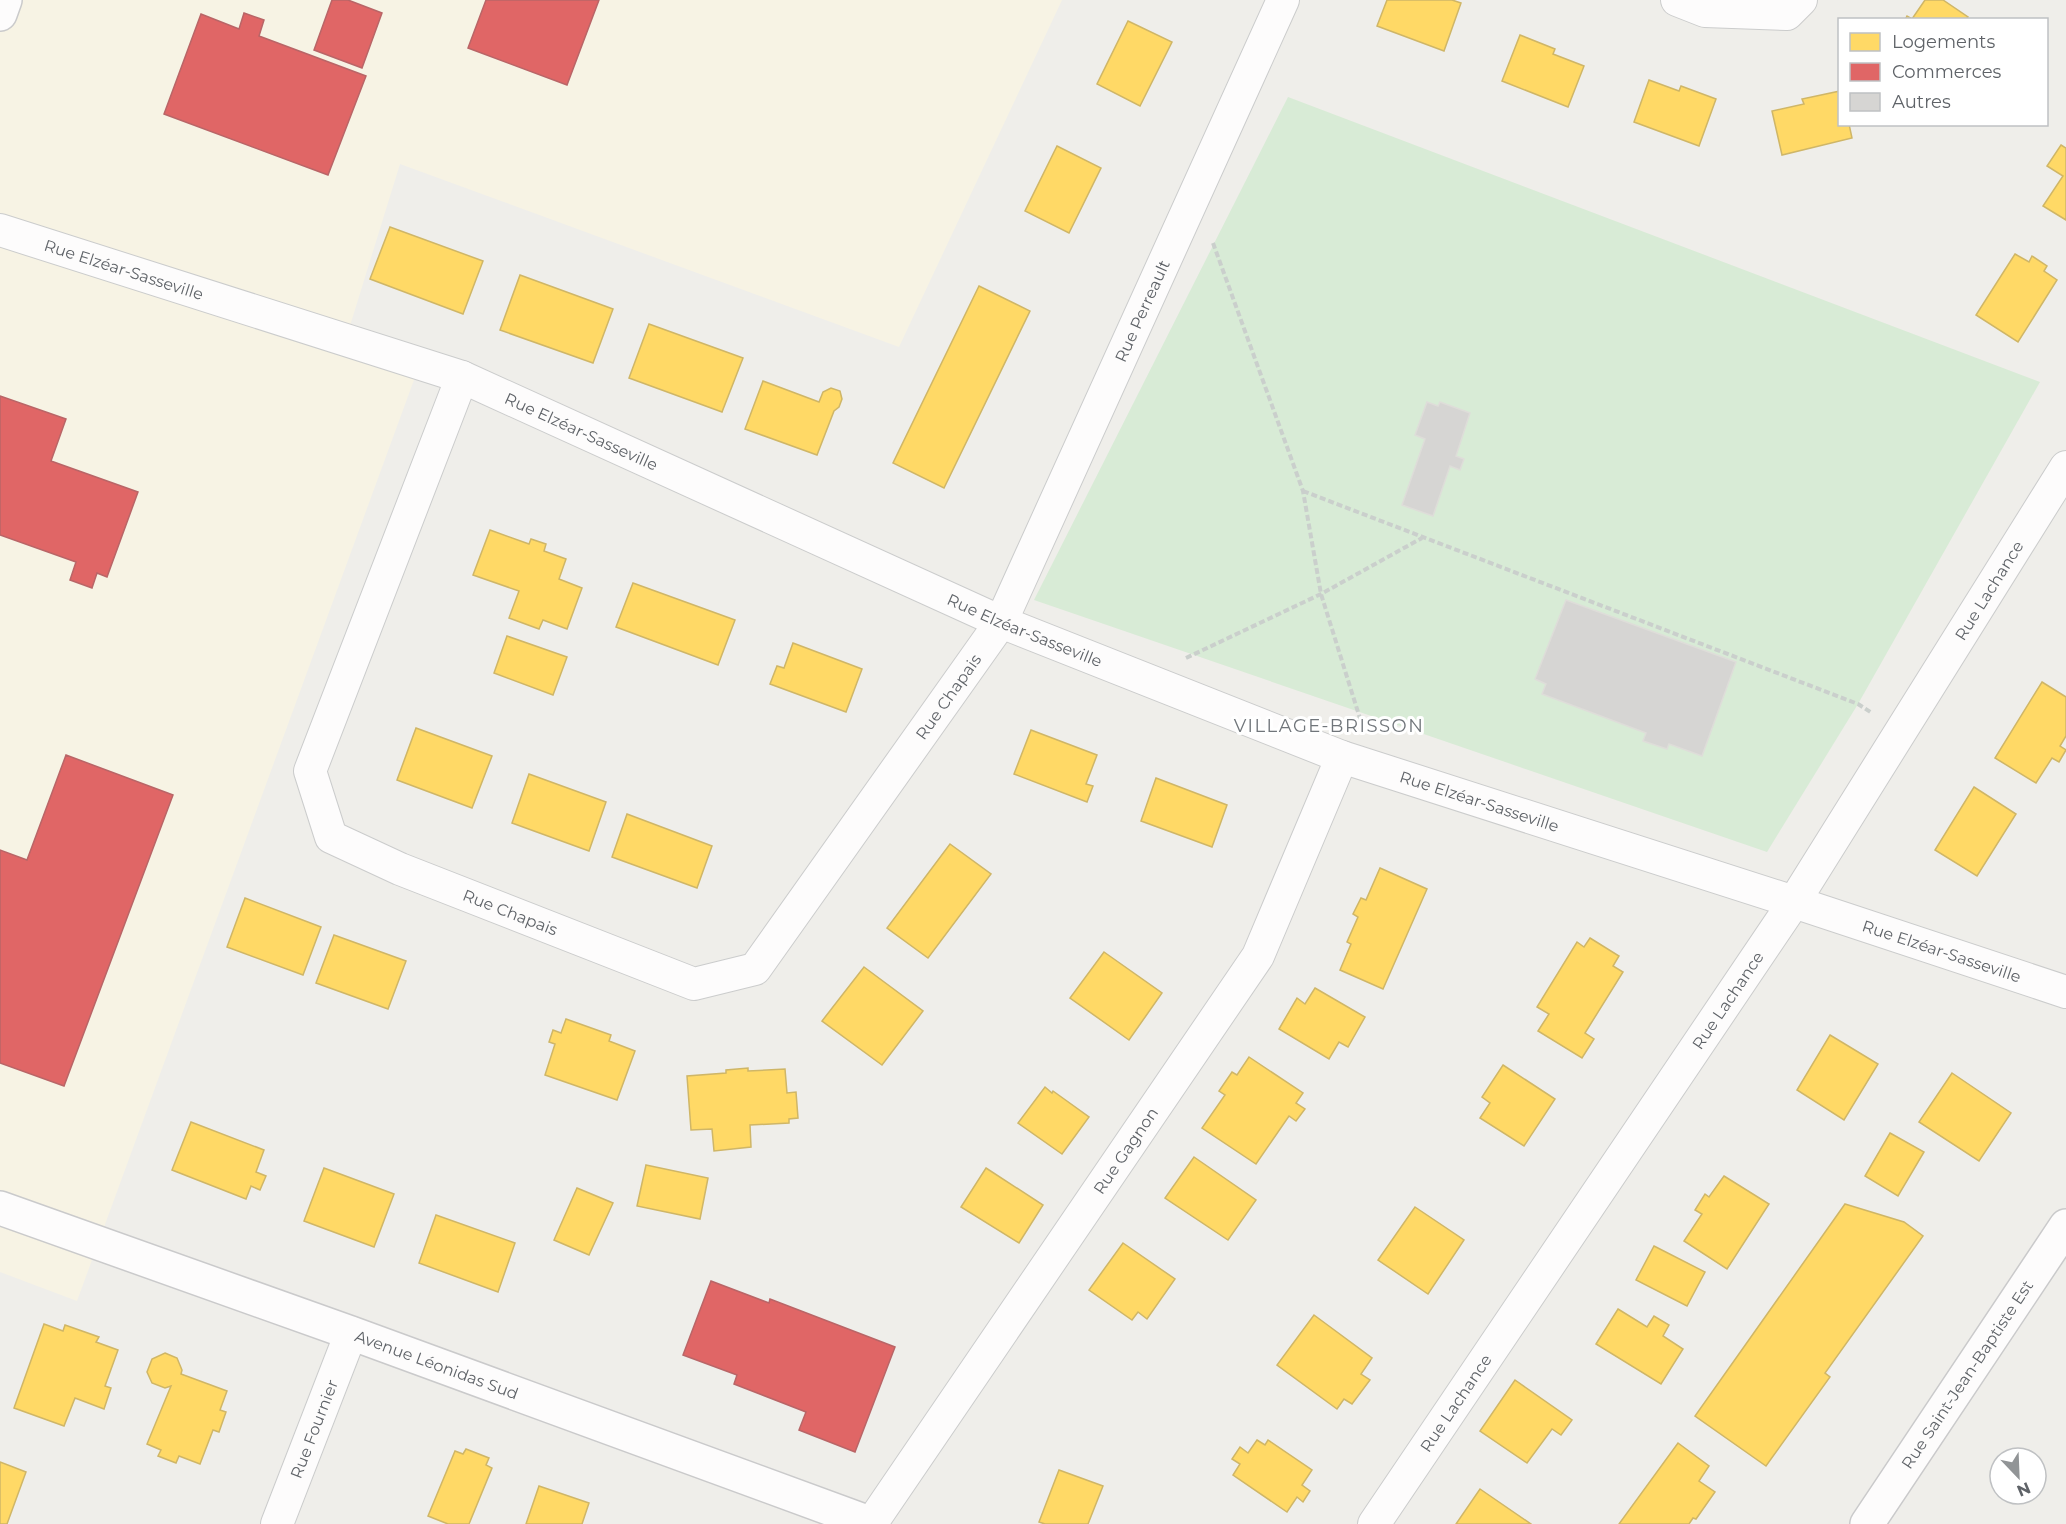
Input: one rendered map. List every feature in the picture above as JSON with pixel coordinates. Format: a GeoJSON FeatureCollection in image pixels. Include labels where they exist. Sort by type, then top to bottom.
{"type":"FeatureCollection","features":[{"type":"Feature","properties":{"kind":"street"},"geometry":{"type":"LineString","coordinates":[[0,14],[5,0]]}},
{"type":"Feature","properties":{"kind":"street","name":"Rue Perreault"},"geometry":{"type":"LineString","coordinates":[[1001,622],[1283,0]]}},
{"type":"Feature","properties":{"kind":"street"},"geometry":{"type":"LineString","coordinates":[[1677,0],[1705,11],[1787,14],[1801,0]]}},
{"type":"Feature","properties":{"kind":"street","name":"Rue Elzéar-Sasseville"},"geometry":{"type":"LineString","coordinates":[[0,230],[462,377],[1001,622],[1342,757],[2066,992]]}},
{"type":"Feature","properties":{"kind":"street","name":"Rue Chapais"},"geometry":{"type":"LineString","coordinates":[[462,377],[310,771],[331,837],[400,869],[694,984],[755,969],[1001,622]]}},
{"type":"Feature","properties":{"kind":"street","name":"Rue Lachance"},"geometry":{"type":"LineString","coordinates":[[1374,1524],[1794,902],[2066,467]]}},
{"type":"Feature","properties":{"kind":"street","name":"Rue Gagnon"},"geometry":{"type":"LineString","coordinates":[[871,1524],[1258,956],[1342,757]]}},
{"type":"Feature","properties":{"kind":"street","name":"Avenue Léonidas Sud"},"geometry":{"type":"LineString","coordinates":[[0,1208],[351,1333],[871,1524]]}},
{"type":"Feature","properties":{"kind":"street","name":"Rue Saint-Jean-Baptiste Est"},"geometry":{"type":"LineString","coordinates":[[1867,1524],[2066,1226]]}},
{"type":"Feature","properties":{"kind":"street","name":"Rue Fournier"},"geometry":{"type":"LineString","coordinates":[[277,1524],[351,1333]]}},
{"type":"Feature","properties":{"kind":"path"},"geometry":{"type":"LineString","coordinates":[[1195,195],[1303,491],[1322,594],[1375,767]]}},
{"type":"Feature","properties":{"kind":"path"},"geometry":{"type":"LineString","coordinates":[[1303,491],[1858,704],[1902,730]]}},
{"type":"Feature","properties":{"kind":"path"},"geometry":{"type":"LineString","coordinates":[[1143,678],[1322,594],[1423,538]]}},
{"type":"Feature","properties":{"kind":"shaded area"},"geometry":{"type":"Polygon","coordinates":[[[0,0],[1062,0],[899,347],[400,164],[345,342],[418,369],[77,1301],[0,1272],[0,0]]]}},
{"type":"Feature","properties":{"kind":"green space"},"geometry":{"type":"Polygon","coordinates":[[[1288,97],[2040,382],[1858,704],[1767,852],[1034,600],[1288,97]]]}},
{"type":"Feature","properties":{"kind":"building: Logements"},"geometry":{"type":"Polygon","coordinates":[[[1387,0],[1452,0],[1461,3],[1444,51],[1377,26],[1387,0]]]}},
{"type":"Feature","properties":{"kind":"building: Logements"},"geometry":{"type":"Polygon","coordinates":[[[1925,0],[1943,0],[1968,17],[1967,18],[1913,18],[1925,0]]]}},
{"type":"Feature","properties":{"kind":"building: Logements"},"geometry":{"type":"Polygon","coordinates":[[[1128,21],[1172,42],[1140,106],[1097,84],[1128,21]]]}},
{"type":"Feature","properties":{"kind":"building: Logements"},"geometry":{"type":"Polygon","coordinates":[[[1520,35],[1555,49],[1553,54],[1584,66],[1568,107],[1502,81],[1520,35]]]}},
{"type":"Feature","properties":{"kind":"building: Logements"},"geometry":{"type":"Polygon","coordinates":[[[1649,80],[1679,91],[1681,86],[1716,99],[1699,146],[1634,122],[1649,80]]]}},
{"type":"Feature","properties":{"kind":"building: Logements"},"geometry":{"type":"Polygon","coordinates":[[[1838,91],[1838,126],[1849,126],[1852,138],[1782,155],[1772,111],[1804,104],[1802,99],[1838,91]]]}},
{"type":"Feature","properties":{"kind":"building: Logements"},"geometry":{"type":"Polygon","coordinates":[[[2061,145],[2066,148],[2066,220],[2043,206],[2063,176],[2047,166],[2061,145]]]}},
{"type":"Feature","properties":{"kind":"building: Logements"},"geometry":{"type":"Polygon","coordinates":[[[1057,146],[1101,168],[1069,233],[1025,211],[1057,146]]]}},
{"type":"Feature","properties":{"kind":"building: Logements"},"geometry":{"type":"Polygon","coordinates":[[[390,227],[483,261],[463,314],[370,279],[390,227]]]}},
{"type":"Feature","properties":{"kind":"building: Logements"},"geometry":{"type":"Polygon","coordinates":[[[2015,254],[2029,262],[2032,256],[2047,266],[2044,271],[2057,280],[2018,342],[1976,315],[2015,254]]]}},
{"type":"Feature","properties":{"kind":"building: Logements"},"geometry":{"type":"Polygon","coordinates":[[[520,275],[613,309],[593,363],[500,330],[520,275]]]}},
{"type":"Feature","properties":{"kind":"building: Logements"},"geometry":{"type":"Polygon","coordinates":[[[979,286],[1030,311],[944,488],[893,463],[979,286]]]}},
{"type":"Feature","properties":{"kind":"building: Logements"},"geometry":{"type":"Polygon","coordinates":[[[649,324],[743,358],[722,412],[629,378],[649,324]]]}},
{"type":"Feature","properties":{"kind":"building: Logements"},"geometry":{"type":"Polygon","coordinates":[[[763,381],[819,402],[823,392],[831,388],[840,391],[842,399],[839,407],[834,411],[817,455],[745,429],[763,381]]]}},
{"type":"Feature","properties":{"kind":"building: Logements"},"geometry":{"type":"Polygon","coordinates":[[[490,530],[529,544],[531,539],[546,544],[544,551],[566,559],[559,579],[582,588],[567,629],[543,620],[539,629],[509,618],[519,591],[473,575],[490,530]]]}},
{"type":"Feature","properties":{"kind":"building: Logements"},"geometry":{"type":"Polygon","coordinates":[[[633,583],[735,620],[718,665],[616,627],[633,583]]]}},
{"type":"Feature","properties":{"kind":"building: Logements"},"geometry":{"type":"Polygon","coordinates":[[[507,636],[567,657],[553,695],[494,673],[507,636]]]}},
{"type":"Feature","properties":{"kind":"building: Logements"},"geometry":{"type":"Polygon","coordinates":[[[793,643],[862,669],[846,712],[770,684],[777,666],[784,668],[793,643]]]}},
{"type":"Feature","properties":{"kind":"building: Logements"},"geometry":{"type":"Polygon","coordinates":[[[2042,682],[2066,697],[2066,736],[2060,746],[2066,750],[2059,762],[2052,758],[2036,783],[1995,758],[2042,682]]]}},
{"type":"Feature","properties":{"kind":"building: Logements"},"geometry":{"type":"Polygon","coordinates":[[[416,728],[492,756],[472,808],[397,780],[416,728]]]}},
{"type":"Feature","properties":{"kind":"building: Logements"},"geometry":{"type":"Polygon","coordinates":[[[1031,730],[1097,755],[1086,784],[1093,786],[1087,802],[1014,774],[1031,730]]]}},
{"type":"Feature","properties":{"kind":"building: Logements"},"geometry":{"type":"Polygon","coordinates":[[[529,774],[606,802],[589,851],[512,823],[529,774]]]}},
{"type":"Feature","properties":{"kind":"building: Logements"},"geometry":{"type":"Polygon","coordinates":[[[1156,778],[1227,805],[1212,847],[1141,821],[1156,778]]]}},
{"type":"Feature","properties":{"kind":"building: Logements"},"geometry":{"type":"Polygon","coordinates":[[[1974,787],[2016,814],[1977,876],[1935,850],[1974,787]]]}},
{"type":"Feature","properties":{"kind":"building: Logements"},"geometry":{"type":"Polygon","coordinates":[[[627,814],[712,846],[697,888],[612,857],[627,814]]]}},
{"type":"Feature","properties":{"kind":"building: Logements"},"geometry":{"type":"Polygon","coordinates":[[[950,844],[991,874],[928,958],[887,928],[950,844]]]}},
{"type":"Feature","properties":{"kind":"building: Logements"},"geometry":{"type":"Polygon","coordinates":[[[1380,868],[1427,889],[1383,989],[1340,970],[1351,944],[1347,942],[1358,917],[1353,914],[1361,898],[1366,900],[1380,868]]]}},
{"type":"Feature","properties":{"kind":"building: Logements"},"geometry":{"type":"Polygon","coordinates":[[[245,898],[321,927],[303,975],[227,947],[245,898]]]}},
{"type":"Feature","properties":{"kind":"building: Logements"},"geometry":{"type":"Polygon","coordinates":[[[334,935],[406,961],[388,1009],[316,983],[334,935]]]}},
{"type":"Feature","properties":{"kind":"building: Logements"},"geometry":{"type":"Polygon","coordinates":[[[1590,938],[1619,956],[1613,966],[1623,972],[1585,1033],[1594,1039],[1582,1058],[1538,1031],[1549,1014],[1537,1007],[1577,942],[1584,947],[1590,938]]]}},
{"type":"Feature","properties":{"kind":"building: Logements"},"geometry":{"type":"Polygon","coordinates":[[[1104,952],[1162,993],[1129,1040],[1070,998],[1104,952]]]}},
{"type":"Feature","properties":{"kind":"building: Logements"},"geometry":{"type":"Polygon","coordinates":[[[864,967],[923,1011],[882,1065],[822,1021],[864,967]]]}},
{"type":"Feature","properties":{"kind":"building: Logements"},"geometry":{"type":"Polygon","coordinates":[[[1315,988],[1365,1017],[1348,1047],[1339,1042],[1329,1059],[1279,1029],[1297,998],[1305,1004],[1315,988]]]}},
{"type":"Feature","properties":{"kind":"building: Logements"},"geometry":{"type":"Polygon","coordinates":[[[566,1019],[611,1035],[609,1041],[635,1051],[617,1100],[545,1075],[555,1044],[549,1042],[553,1030],[561,1033],[566,1019]]]}},
{"type":"Feature","properties":{"kind":"building: Logements"},"geometry":{"type":"Polygon","coordinates":[[[1830,1035],[1878,1064],[1844,1120],[1797,1090],[1830,1035]]]}},
{"type":"Feature","properties":{"kind":"building: Logements"},"geometry":{"type":"Polygon","coordinates":[[[1249,1057],[1303,1093],[1296,1103],[1305,1109],[1296,1121],[1289,1116],[1256,1164],[1202,1128],[1225,1095],[1219,1091],[1232,1072],[1237,1075],[1249,1057]]]}},
{"type":"Feature","properties":{"kind":"building: Logements"},"geometry":{"type":"Polygon","coordinates":[[[1503,1065],[1555,1099],[1524,1146],[1480,1118],[1490,1103],[1482,1097],[1503,1065]]]}},
{"type":"Feature","properties":{"kind":"building: Logements"},"geometry":{"type":"Polygon","coordinates":[[[748,1068],[748,1071],[785,1069],[787,1093],[796,1092],[798,1118],[789,1119],[789,1123],[750,1125],[751,1147],[714,1151],[712,1129],[691,1130],[687,1076],[726,1073],[726,1070],[748,1068]]]}},
{"type":"Feature","properties":{"kind":"building: Logements"},"geometry":{"type":"Polygon","coordinates":[[[1952,1073],[2011,1113],[1979,1161],[1919,1122],[1952,1073]]]}},
{"type":"Feature","properties":{"kind":"building: Logements"},"geometry":{"type":"Polygon","coordinates":[[[1045,1087],[1089,1117],[1062,1154],[1018,1123],[1045,1087]]]}},
{"type":"Feature","properties":{"kind":"building: Logements"},"geometry":{"type":"Polygon","coordinates":[[[191,1122],[264,1150],[256,1172],[266,1176],[260,1190],[251,1186],[246,1199],[172,1170],[191,1122]]]}},
{"type":"Feature","properties":{"kind":"building: Logements"},"geometry":{"type":"Polygon","coordinates":[[[1890,1133],[1924,1152],[1898,1196],[1865,1176],[1890,1133]]]}},
{"type":"Feature","properties":{"kind":"building: Logements"},"geometry":{"type":"Polygon","coordinates":[[[1194,1157],[1256,1200],[1228,1240],[1165,1198],[1194,1157]]]}},
{"type":"Feature","properties":{"kind":"building: Logements"},"geometry":{"type":"Polygon","coordinates":[[[646,1165],[708,1178],[700,1219],[637,1206],[646,1165]]]}},
{"type":"Feature","properties":{"kind":"building: Logements"},"geometry":{"type":"Polygon","coordinates":[[[324,1168],[394,1194],[374,1247],[304,1221],[324,1168]]]}},
{"type":"Feature","properties":{"kind":"building: Logements"},"geometry":{"type":"Polygon","coordinates":[[[986,1168],[1043,1205],[1019,1243],[961,1207],[986,1168]]]}},
{"type":"Feature","properties":{"kind":"building: Logements"},"geometry":{"type":"Polygon","coordinates":[[[1724,1176],[1769,1204],[1727,1269],[1684,1241],[1702,1214],[1695,1210],[1705,1194],[1709,1197],[1724,1176]]]}},
{"type":"Feature","properties":{"kind":"building: Logements"},"geometry":{"type":"Polygon","coordinates":[[[577,1188],[613,1203],[589,1255],[554,1240],[577,1188]]]}},
{"type":"Feature","properties":{"kind":"building: Logements"},"geometry":{"type":"Polygon","coordinates":[[[1845,1204],[1904,1222],[1923,1236],[1825,1373],[1830,1377],[1766,1466],[1695,1416],[1845,1204]]]}},
{"type":"Feature","properties":{"kind":"building: Logements"},"geometry":{"type":"Polygon","coordinates":[[[1415,1207],[1464,1240],[1428,1294],[1378,1260],[1415,1207]]]}},
{"type":"Feature","properties":{"kind":"building: Logements"},"geometry":{"type":"Polygon","coordinates":[[[436,1215],[515,1243],[498,1292],[419,1263],[436,1215]]]}},
{"type":"Feature","properties":{"kind":"building: Logements"},"geometry":{"type":"Polygon","coordinates":[[[1123,1243],[1175,1279],[1147,1319],[1138,1312],[1132,1320],[1089,1290],[1123,1243]]]}},
{"type":"Feature","properties":{"kind":"building: Logements"},"geometry":{"type":"Polygon","coordinates":[[[1654,1246],[1705,1272],[1687,1306],[1636,1280],[1654,1246]]]}},
{"type":"Feature","properties":{"kind":"building: Logements"},"geometry":{"type":"Polygon","coordinates":[[[1618,1309],[1647,1327],[1654,1316],[1669,1325],[1663,1336],[1683,1349],[1661,1384],[1596,1344],[1618,1309]]]}},
{"type":"Feature","properties":{"kind":"building: Logements"},"geometry":{"type":"Polygon","coordinates":[[[1314,1315],[1372,1358],[1361,1374],[1370,1380],[1352,1404],[1344,1399],[1337,1409],[1277,1365],[1314,1315]]]}},
{"type":"Feature","properties":{"kind":"building: Logements"},"geometry":{"type":"Polygon","coordinates":[[[44,1324],[63,1331],[65,1325],[99,1337],[96,1342],[118,1350],[105,1386],[111,1388],[104,1409],[75,1398],[64,1426],[14,1408],[44,1324]]]}},
{"type":"Feature","properties":{"kind":"building: Logements"},"geometry":{"type":"Polygon","coordinates":[[[165,1353],[177,1358],[182,1370],[181,1374],[227,1391],[220,1410],[226,1412],[219,1432],[213,1430],[200,1464],[179,1456],[176,1463],[158,1456],[161,1450],[147,1444],[171,1386],[165,1388],[152,1383],[147,1372],[152,1359],[165,1353]]]}},
{"type":"Feature","properties":{"kind":"building: Logements"},"geometry":{"type":"Polygon","coordinates":[[[1515,1380],[1572,1420],[1561,1435],[1552,1429],[1527,1463],[1480,1431],[1515,1380]]]}},
{"type":"Feature","properties":{"kind":"building: Logements"},"geometry":{"type":"Polygon","coordinates":[[[1257,1440],[1265,1445],[1268,1440],[1312,1470],[1302,1485],[1310,1491],[1303,1502],[1297,1497],[1287,1512],[1233,1475],[1240,1464],[1232,1459],[1240,1447],[1248,1453],[1257,1440]]]}},
{"type":"Feature","properties":{"kind":"building: Logements"},"geometry":{"type":"Polygon","coordinates":[[[1678,1443],[1709,1466],[1699,1481],[1715,1492],[1696,1519],[1693,1518],[1689,1524],[1619,1524],[1678,1443]]]}},
{"type":"Feature","properties":{"kind":"building: Logements"},"geometry":{"type":"Polygon","coordinates":[[[466,1449],[489,1458],[486,1465],[492,1468],[469,1524],[448,1524],[428,1516],[455,1451],[463,1454],[466,1449]]]}},
{"type":"Feature","properties":{"kind":"building: Logements"},"geometry":{"type":"Polygon","coordinates":[[[0,1462],[26,1472],[7,1524],[0,1524],[0,1462]]]}},
{"type":"Feature","properties":{"kind":"building: Logements"},"geometry":{"type":"Polygon","coordinates":[[[1059,1470],[1103,1486],[1088,1524],[1039,1522],[1059,1470]]]}},
{"type":"Feature","properties":{"kind":"building: Logements"},"geometry":{"type":"Polygon","coordinates":[[[539,1486],[589,1503],[582,1524],[526,1524],[539,1486]]]}},
{"type":"Feature","properties":{"kind":"building: Logements"},"geometry":{"type":"Polygon","coordinates":[[[1480,1489],[1531,1524],[1456,1524],[1480,1489]]]}},
{"type":"Feature","properties":{"kind":"building: Commerces"},"geometry":{"type":"Polygon","coordinates":[[[332,0],[348,0],[382,13],[362,68],[314,50],[332,0]]]}},
{"type":"Feature","properties":{"kind":"building: Commerces"},"geometry":{"type":"Polygon","coordinates":[[[486,0],[599,0],[567,85],[468,48],[486,0]]]}},
{"type":"Feature","properties":{"kind":"building: Commerces"},"geometry":{"type":"Polygon","coordinates":[[[244,13],[264,20],[259,36],[366,76],[328,175],[164,114],[201,14],[239,29],[244,13]]]}},
{"type":"Feature","properties":{"kind":"building: Commerces"},"geometry":{"type":"Polygon","coordinates":[[[0,396],[66,419],[51,461],[138,492],[107,577],[97,573],[92,588],[70,580],[76,562],[0,535],[0,396]]]}},
{"type":"Feature","properties":{"kind":"building: Commerces"},"geometry":{"type":"Polygon","coordinates":[[[66,755],[173,795],[64,1086],[0,1063],[0,850],[27,860],[66,755]]]}},
{"type":"Feature","properties":{"kind":"building: Commerces"},"geometry":{"type":"Polygon","coordinates":[[[711,1281],[769,1303],[770,1299],[895,1347],[855,1452],[799,1430],[806,1412],[734,1384],[737,1375],[683,1355],[711,1281]]]}},
{"type":"Feature","properties":{"kind":"building: Autres"},"geometry":{"type":"Polygon","coordinates":[[[1427,402],[1438,406],[1440,402],[1470,413],[1456,456],[1464,459],[1460,470],[1450,466],[1433,516],[1402,505],[1425,439],[1415,435],[1427,402]]]}},
{"type":"Feature","properties":{"kind":"building: Autres"},"geometry":{"type":"Polygon","coordinates":[[[1566,600],[1736,662],[1702,756],[1669,744],[1667,749],[1643,741],[1646,733],[1542,694],[1546,684],[1535,679],[1566,600]]]}},
{"type":"Feature","properties":{"kind":"district","name":"VILLAGE-BRISSON"},"geometry":{"type":"Point","coordinates":[1329,726]}}]}
